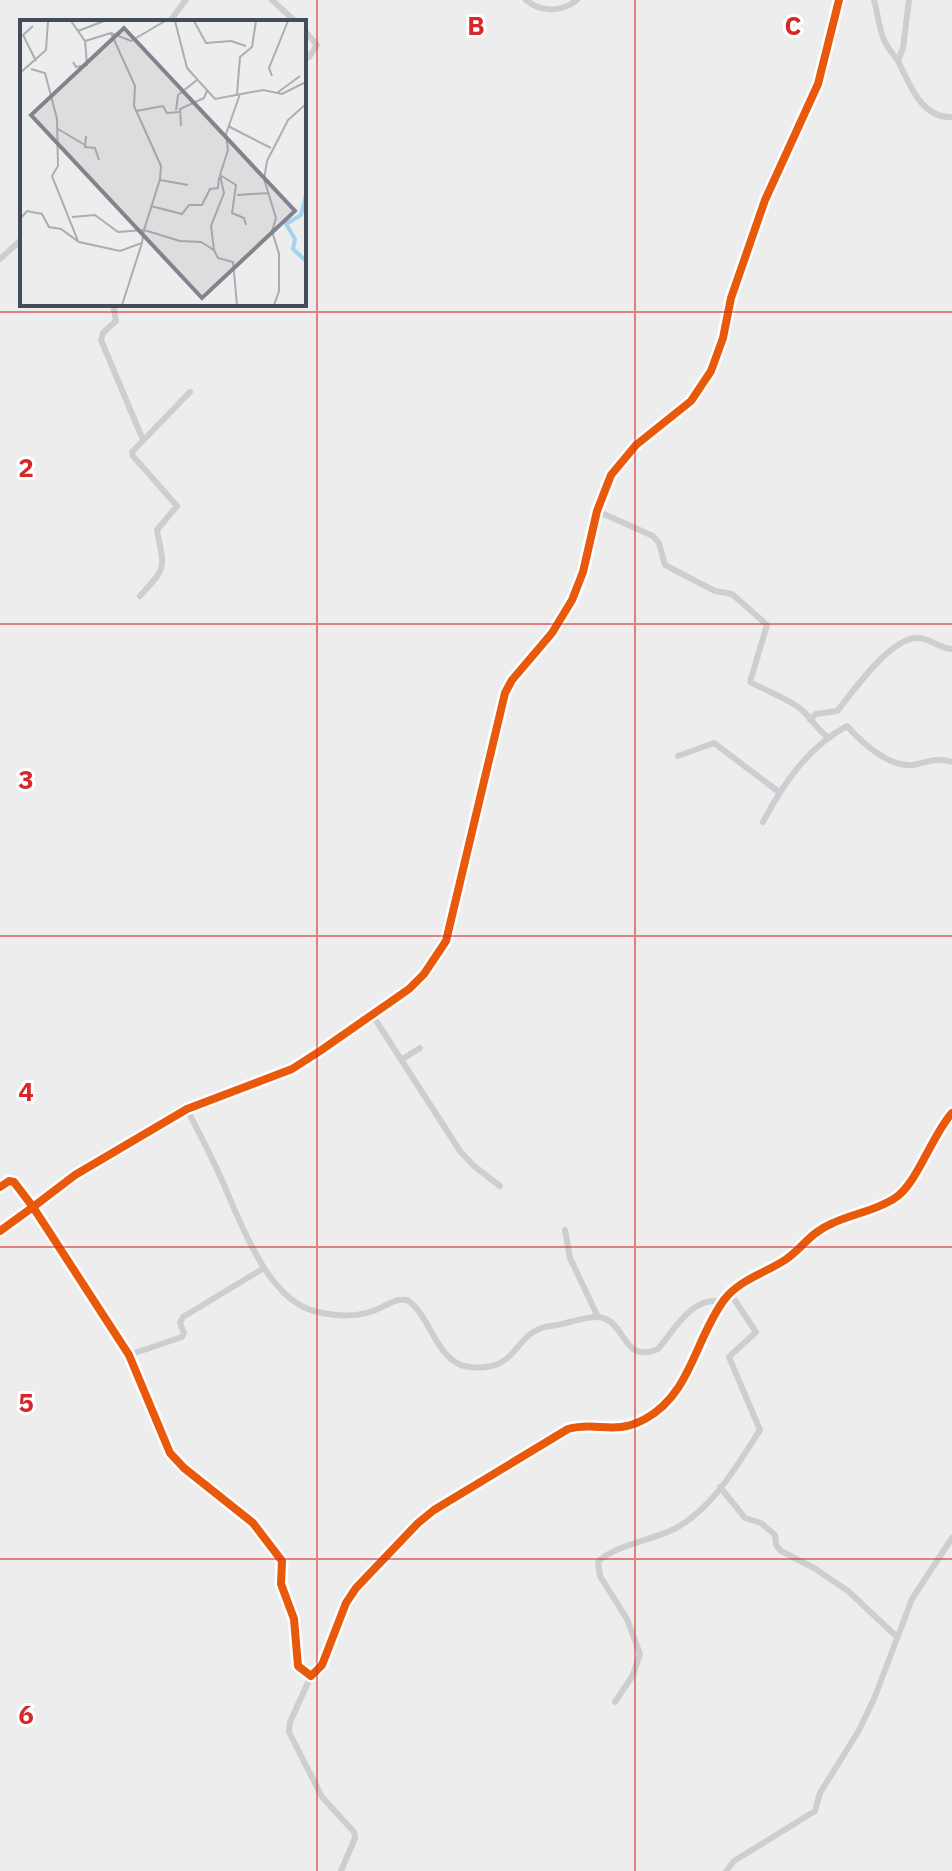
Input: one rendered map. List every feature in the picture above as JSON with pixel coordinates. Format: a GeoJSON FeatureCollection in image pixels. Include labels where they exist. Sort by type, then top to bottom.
{"type":"FeatureCollection","features":[{"type":"Feature","properties":{"kind":"street"},"geometry":{"type":"LineString","coordinates":[[171,20],[186,0]]}},
{"type":"Feature","properties":{"kind":"street"},"geometry":{"type":"LineString","coordinates":[[272,0],[294,20]]}},
{"type":"Feature","properties":{"kind":"street"},"geometry":{"type":"LineString","coordinates":[[526,0],[535,7],[551,9],[562,8],[577,0]]}},
{"type":"Feature","properties":{"kind":"street"},"geometry":{"type":"LineString","coordinates":[[0,1231],[75,1175],[187,1109],[292,1069],[373,1016],[417,982],[446,941],[501,702],[512,680],[552,633],[572,600],[583,572],[597,511],[611,475],[641,441],[691,401],[711,371],[723,338],[731,298],[765,200],[818,84],[839,0]]}},
{"type":"Feature","properties":{"kind":"street"},"geometry":{"type":"LineString","coordinates":[[874,0],[884,41],[898,61],[907,83],[926,107],[939,116],[952,117]]}},
{"type":"Feature","properties":{"kind":"street"},"geometry":{"type":"LineString","coordinates":[[898,61],[903,48],[909,0]]}},
{"type":"Feature","properties":{"kind":"street"},"geometry":{"type":"LineString","coordinates":[[306,32],[317,45],[309,57]]}},
{"type":"Feature","properties":{"kind":"street"},"geometry":{"type":"LineString","coordinates":[[0,259],[20,241]]}},
{"type":"Feature","properties":{"kind":"street"},"geometry":{"type":"LineString","coordinates":[[113,306],[116,321],[103,333],[101,340],[143,440]]}},
{"type":"Feature","properties":{"kind":"street"},"geometry":{"type":"LineString","coordinates":[[140,596],[160,572],[164,553],[157,530],[177,506],[132,452],[190,392]]}},
{"type":"Feature","properties":{"kind":"street"},"geometry":{"type":"LineString","coordinates":[[597,511],[653,536],[659,543],[665,565],[715,591],[732,594],[767,625],[750,681],[786,698],[829,738]]}},
{"type":"Feature","properties":{"kind":"street"},"geometry":{"type":"LineString","coordinates":[[810,720],[816,714],[837,711],[876,665],[902,642],[924,638],[952,649]]}},
{"type":"Feature","properties":{"kind":"street"},"geometry":{"type":"LineString","coordinates":[[763,822],[796,768],[847,726],[895,763],[911,765],[940,759],[952,762]]}},
{"type":"Feature","properties":{"kind":"street"},"geometry":{"type":"LineString","coordinates":[[678,756],[714,743],[779,792]]}},
{"type":"Feature","properties":{"kind":"street"},"geometry":{"type":"LineString","coordinates":[[373,1016],[460,1151],[500,1186]]}},
{"type":"Feature","properties":{"kind":"street"},"geometry":{"type":"LineString","coordinates":[[401,1060],[420,1048]]}},
{"type":"Feature","properties":{"kind":"street"},"geometry":{"type":"LineString","coordinates":[[187,1109],[264,1268],[285,1293],[314,1312],[360,1314],[375,1311],[396,1300],[407,1300],[415,1306],[444,1351],[468,1367],[501,1364],[537,1329],[598,1317],[611,1323],[629,1346],[637,1351],[652,1351],[658,1349],[691,1309],[702,1301],[723,1302]]}},
{"type":"Feature","properties":{"kind":"street"},"geometry":{"type":"LineString","coordinates":[[341,1871],[355,1838],[354,1832],[322,1797],[289,1732],[290,1722],[311,1676],[322,1665],[346,1603],[356,1588],[434,1510],[568,1429],[576,1426],[616,1430],[655,1413],[679,1387],[730,1293],[790,1257],[809,1237],[829,1224],[899,1196],[942,1123],[952,1113]]}},
{"type":"Feature","properties":{"kind":"street"},"geometry":{"type":"LineString","coordinates":[[0,1187],[9,1181],[14,1182],[129,1355],[170,1453],[184,1468],[253,1523],[282,1561],[281,1584],[294,1619],[298,1666],[311,1676]]}},
{"type":"Feature","properties":{"kind":"street"},"geometry":{"type":"LineString","coordinates":[[565,1230],[570,1258],[598,1317]]}},
{"type":"Feature","properties":{"kind":"street"},"geometry":{"type":"LineString","coordinates":[[129,1355],[182,1337],[184,1333],[180,1323],[183,1317],[264,1268]]}},
{"type":"Feature","properties":{"kind":"street"},"geometry":{"type":"LineString","coordinates":[[615,1702],[633,1675],[640,1654],[627,1619],[600,1576],[598,1562],[611,1551],[627,1548],[676,1528],[700,1510],[761,1429],[729,1357],[756,1332],[730,1293]]}},
{"type":"Feature","properties":{"kind":"street"},"geometry":{"type":"LineString","coordinates":[[720,1487],[745,1518],[763,1524],[775,1535],[776,1545],[781,1551],[848,1591],[896,1636]]}},
{"type":"Feature","properties":{"kind":"street"},"geometry":{"type":"LineString","coordinates":[[726,1871],[734,1861],[815,1811],[820,1793],[858,1732],[874,1699],[896,1636],[917,1591],[952,1538]]}},
{"type":"Feature","properties":{"kind":"cycle path"},"geometry":{"type":"LineString","coordinates":[[0,1187],[9,1181],[14,1182],[33,1207],[75,1175],[187,1109],[292,1069],[409,989],[424,974],[446,941],[505,693],[512,680],[552,633],[572,600],[583,572],[597,511],[611,475],[636,445],[691,401],[711,371],[723,338],[731,298],[765,200],[818,84],[839,0]]}},
{"type":"Feature","properties":{"kind":"cycle path"},"geometry":{"type":"LineString","coordinates":[[0,1231],[33,1207],[129,1355],[170,1453],[184,1468],[253,1523],[282,1561],[281,1584],[294,1619],[298,1666],[311,1676],[322,1665],[346,1603],[356,1588],[418,1523],[434,1510],[568,1429],[624,1427],[645,1419],[660,1408],[683,1381],[714,1315],[730,1293],[785,1260],[825,1227],[895,1198],[910,1182],[952,1113]]}}]}
